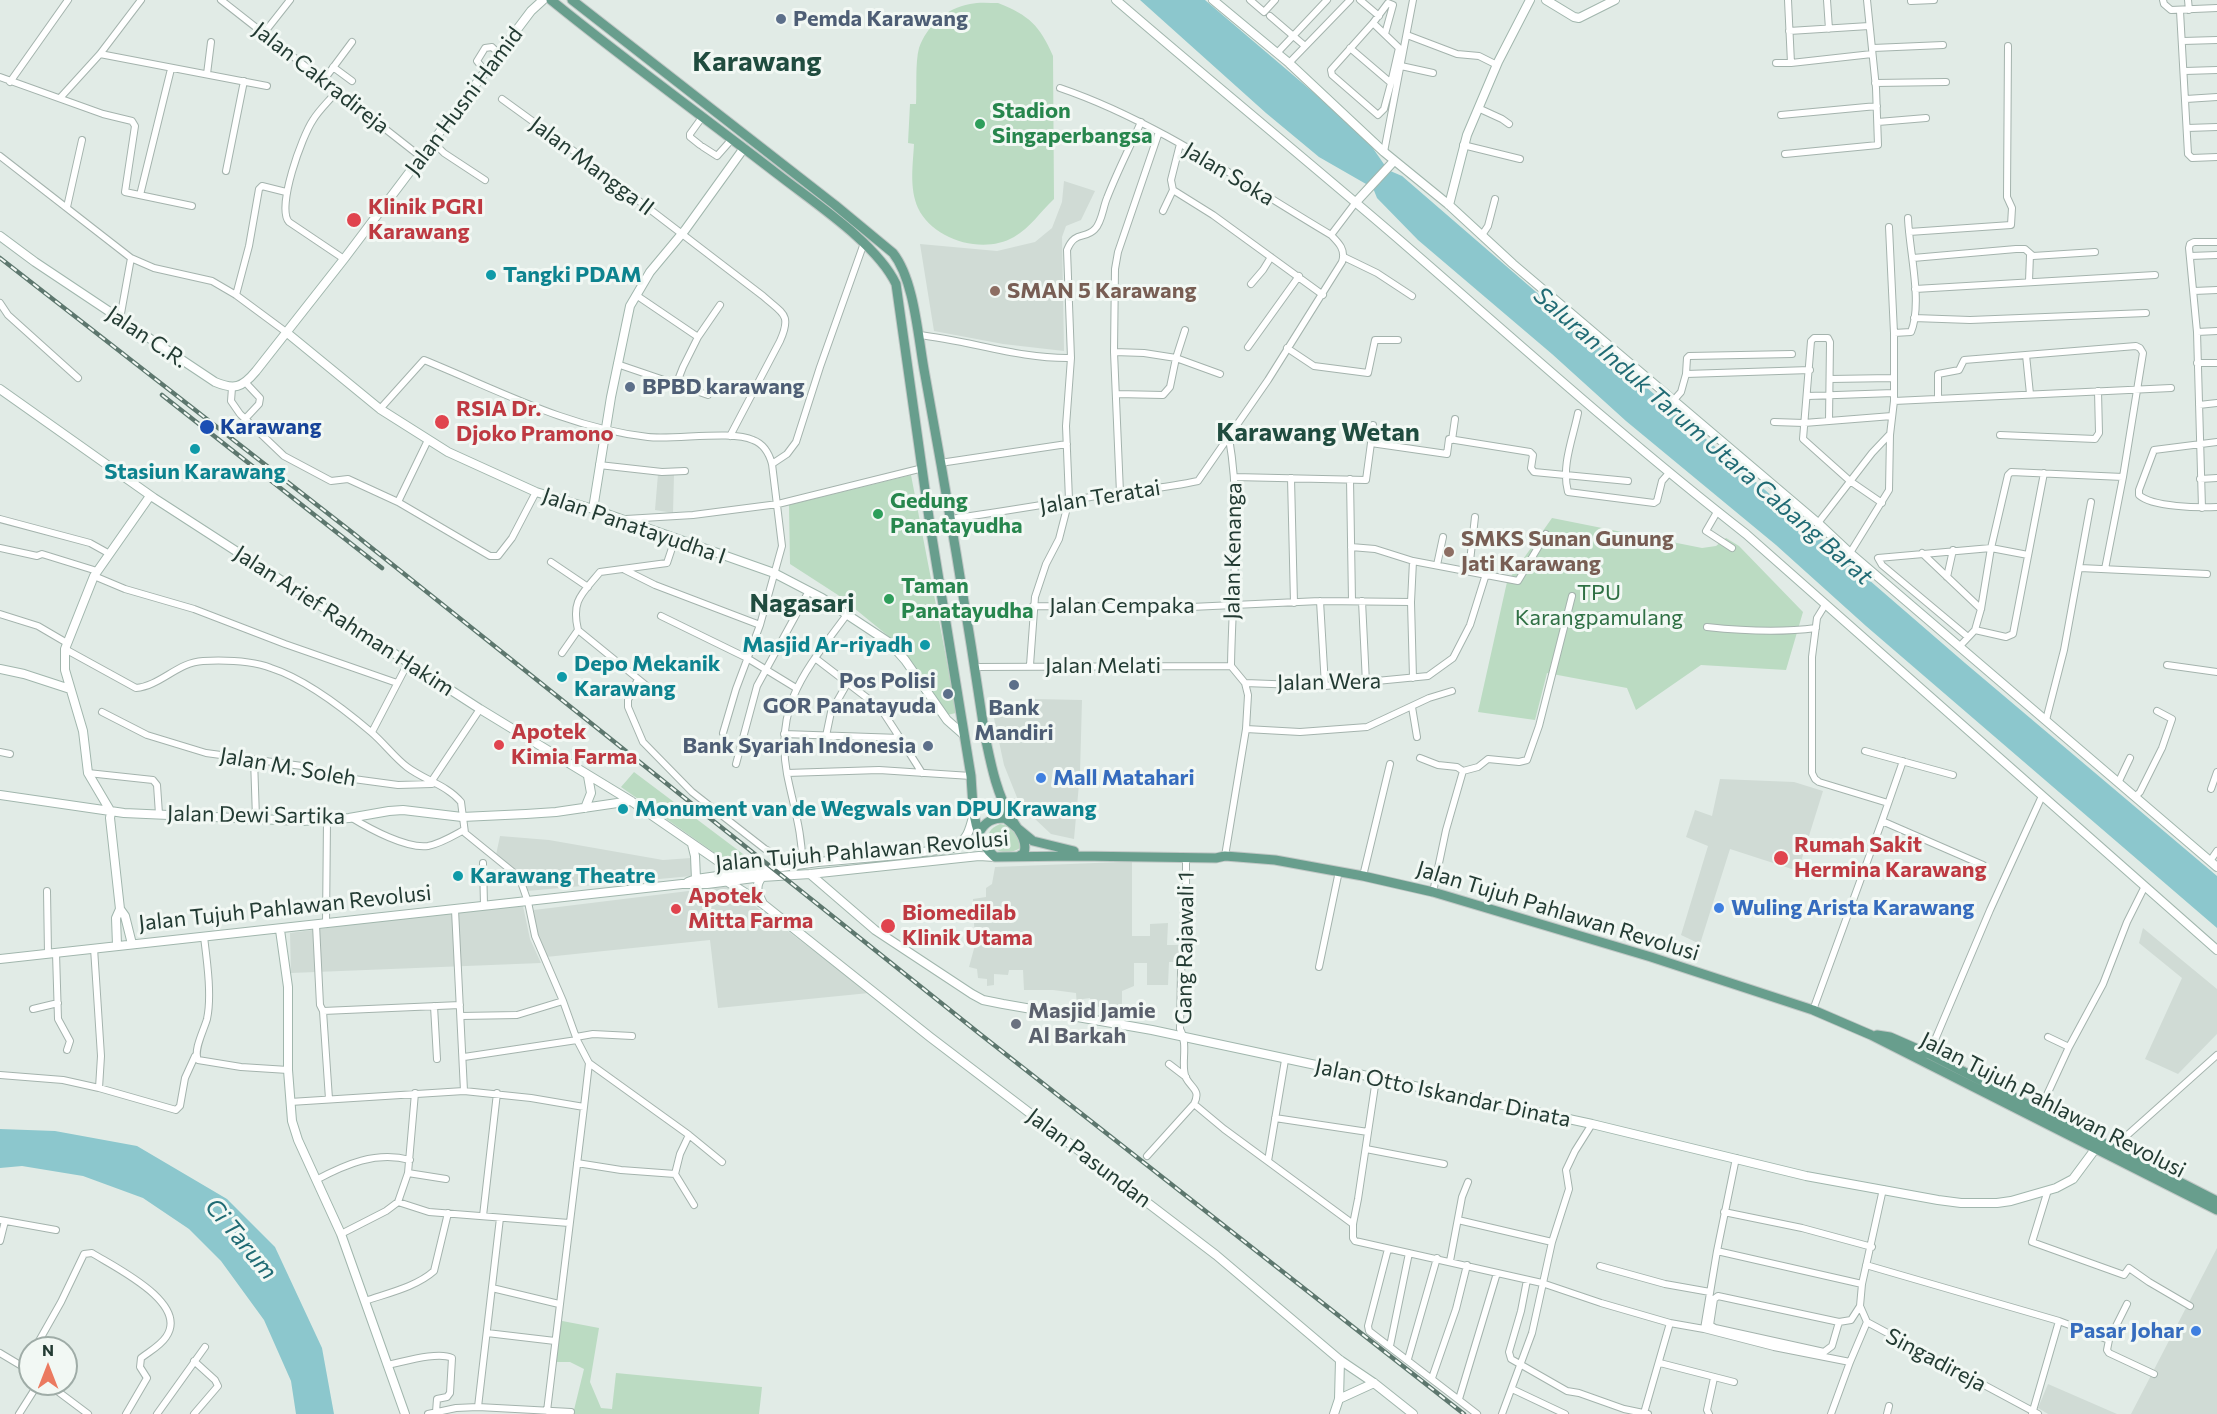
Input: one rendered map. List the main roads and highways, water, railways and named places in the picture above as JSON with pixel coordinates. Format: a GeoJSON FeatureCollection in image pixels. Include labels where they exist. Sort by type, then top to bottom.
{"type":"FeatureCollection","features":[{"type":"Feature","properties":{"kind":"main road"},"geometry":{"type":"LineString","coordinates":[[551,0],[703,116],[726,128],[835,205],[892,253],[899,262],[906,278],[930,400],[985,736],[995,782],[1025,847],[1024,853],[1019,856]]}},
{"type":"Feature","properties":{"kind":"main road"},"geometry":{"type":"LineString","coordinates":[[572,0],[688,92],[726,128],[732,139],[864,243],[883,261],[896,284],[912,402],[971,776],[974,813],[979,833]]}},
{"type":"Feature","properties":{"kind":"main road"},"geometry":{"type":"LineString","coordinates":[[684,101],[688,92]]}},
{"type":"Feature","properties":{"kind":"main road"},"geometry":{"type":"LineString","coordinates":[[912,402],[930,400]]}},
{"type":"Feature","properties":{"kind":"main road"},"geometry":{"type":"LineString","coordinates":[[979,833],[986,823],[996,818],[1010,820],[1019,831]]}},
{"type":"Feature","properties":{"kind":"main road","name":"Jalan Tujuh Pahlawan Revolusi"},"geometry":{"type":"LineString","coordinates":[[1019,831],[1033,841],[1078,852],[1217,852],[1225,856]]}},
{"type":"Feature","properties":{"kind":"main road","name":"Jalan Tujuh Pahlawan Revolusi"},"geometry":{"type":"LineString","coordinates":[[979,833],[985,848],[995,857],[1129,860],[1225,856],[1275,860],[1339,871],[1432,892],[1651,957],[1813,1010],[1871,1035],[2217,1210]]}},
{"type":"Feature","properties":{"kind":"main road","name":"Jalan Tujuh Pahlawan Revolusi"},"geometry":{"type":"LineString","coordinates":[[1871,1035],[1890,1037],[1929,1054],[2217,1201]]}},
{"type":"Feature","properties":{"kind":"water"},"geometry":{"type":"Polygon","coordinates":[[[1140,0],[1205,0],[1327,104],[1370,144],[1388,170],[1402,176],[1965,663],[2217,876],[2217,928],[1866,626],[1776,545],[1626,421],[1552,354],[1418,240],[1377,198],[1373,188],[1319,157],[1266,113],[1140,0]]]}},
{"type":"Feature","properties":{"kind":"water","name":"Ci Tarum"},"geometry":{"type":"Polygon","coordinates":[[[0,1129],[55,1131],[137,1146],[227,1199],[275,1247],[322,1348],[334,1414],[296,1414],[291,1381],[264,1320],[221,1261],[189,1229],[143,1198],[83,1176],[22,1166],[0,1168],[0,1129]]]}},
{"type":"Feature","properties":{"kind":"railway"},"geometry":{"type":"LineString","coordinates":[[0,258],[353,533],[980,1034],[1464,1414]]}},
{"type":"Feature","properties":{"kind":"railway"},"geometry":{"type":"LineString","coordinates":[[162,395],[382,568]]}},
{"type":"Feature","properties":{"kind":"place","name":"Pemda Karawang"},"geometry":{"type":"Point","coordinates":[781,19]}},
{"type":"Feature","properties":{"kind":"place","name":"Stadion Singaperbangsa"},"geometry":{"type":"Point","coordinates":[980,124]}},
{"type":"Feature","properties":{"kind":"place","name":"Klinik PGRI Karawang"},"geometry":{"type":"Point","coordinates":[354,220]}},
{"type":"Feature","properties":{"kind":"place","name":"Tangki PDAM"},"geometry":{"type":"Point","coordinates":[491,275]}},
{"type":"Feature","properties":{"kind":"place","name":"SMAN 5 Karawang"},"geometry":{"type":"Point","coordinates":[995,291]}},
{"type":"Feature","properties":{"kind":"place","name":"BPBD karawang"},"geometry":{"type":"Point","coordinates":[630,387]}},
{"type":"Feature","properties":{"kind":"place","name":"RSIA Dr. Djoko Pramono"},"geometry":{"type":"Point","coordinates":[442,422]}},
{"type":"Feature","properties":{"kind":"place","name":"Karawang"},"geometry":{"type":"Point","coordinates":[207,427]}},
{"type":"Feature","properties":{"kind":"place","name":"Stasiun Karawang"},"geometry":{"type":"Point","coordinates":[195,449]}},
{"type":"Feature","properties":{"kind":"place","name":"Gedung Panatayudha"},"geometry":{"type":"Point","coordinates":[878,514]}},
{"type":"Feature","properties":{"kind":"place","name":"SMKS Sunan Gunung Jati Karawang"},"geometry":{"type":"Point","coordinates":[1449,552]}},
{"type":"Feature","properties":{"kind":"place","name":"Taman Panatayudha"},"geometry":{"type":"Point","coordinates":[889,599]}},
{"type":"Feature","properties":{"kind":"place","name":"Masjid Ar-riyadh"},"geometry":{"type":"Point","coordinates":[925,645]}},
{"type":"Feature","properties":{"kind":"place","name":"Depo Mekanik Karawang"},"geometry":{"type":"Point","coordinates":[562,677]}},
{"type":"Feature","properties":{"kind":"place","name":"Bank Mandiri"},"geometry":{"type":"Point","coordinates":[1014,685]}},
{"type":"Feature","properties":{"kind":"place","name":"Pos Polisi GOR Panatayuda"},"geometry":{"type":"Point","coordinates":[948,694]}},
{"type":"Feature","properties":{"kind":"place","name":"Apotek Kimia Farma"},"geometry":{"type":"Point","coordinates":[499,745]}},
{"type":"Feature","properties":{"kind":"place","name":"Bank Syariah Indonesia"},"geometry":{"type":"Point","coordinates":[928,746]}},
{"type":"Feature","properties":{"kind":"place","name":"Mall Matahari"},"geometry":{"type":"Point","coordinates":[1041,778]}},
{"type":"Feature","properties":{"kind":"place","name":"Monument van de Wegwals van DPU Krawang"},"geometry":{"type":"Point","coordinates":[623,809]}},
{"type":"Feature","properties":{"kind":"place","name":"Rumah Sakit Hermina Karawang"},"geometry":{"type":"Point","coordinates":[1781,858]}},
{"type":"Feature","properties":{"kind":"place","name":"Karawang Theatre"},"geometry":{"type":"Point","coordinates":[458,876]}},
{"type":"Feature","properties":{"kind":"place","name":"Wuling Arista Karawang"},"geometry":{"type":"Point","coordinates":[1719,908]}},
{"type":"Feature","properties":{"kind":"place","name":"Apotek Mitta Farma"},"geometry":{"type":"Point","coordinates":[676,909]}},
{"type":"Feature","properties":{"kind":"place","name":"Biomedilab Klinik Utama"},"geometry":{"type":"Point","coordinates":[888,926]}},
{"type":"Feature","properties":{"kind":"place","name":"Masjid Jamie Al Barkah"},"geometry":{"type":"Point","coordinates":[1016,1024]}},
{"type":"Feature","properties":{"kind":"place","name":"Pasar Johar"},"geometry":{"type":"Point","coordinates":[2196,1331]}},
{"type":"Feature","properties":{"kind":"district","name":"Karawang"},"geometry":{"type":"Point","coordinates":[757,62]}},
{"type":"Feature","properties":{"kind":"district","name":"Karawang Wetan"},"geometry":{"type":"Point","coordinates":[1318,432]}},
{"type":"Feature","properties":{"kind":"district","name":"Nagasari"},"geometry":{"type":"Point","coordinates":[802,603]}},
{"type":"Feature","properties":{"kind":"water label","name":"Saluran Induk Tarum Utara Cabang Barat"},"geometry":{"type":"Point","coordinates":[1703,436]}},
{"type":"Feature","properties":{"kind":"park label","name":"TPU Karangpamulang"},"geometry":{"type":"Point","coordinates":[1599,606]}}]}
